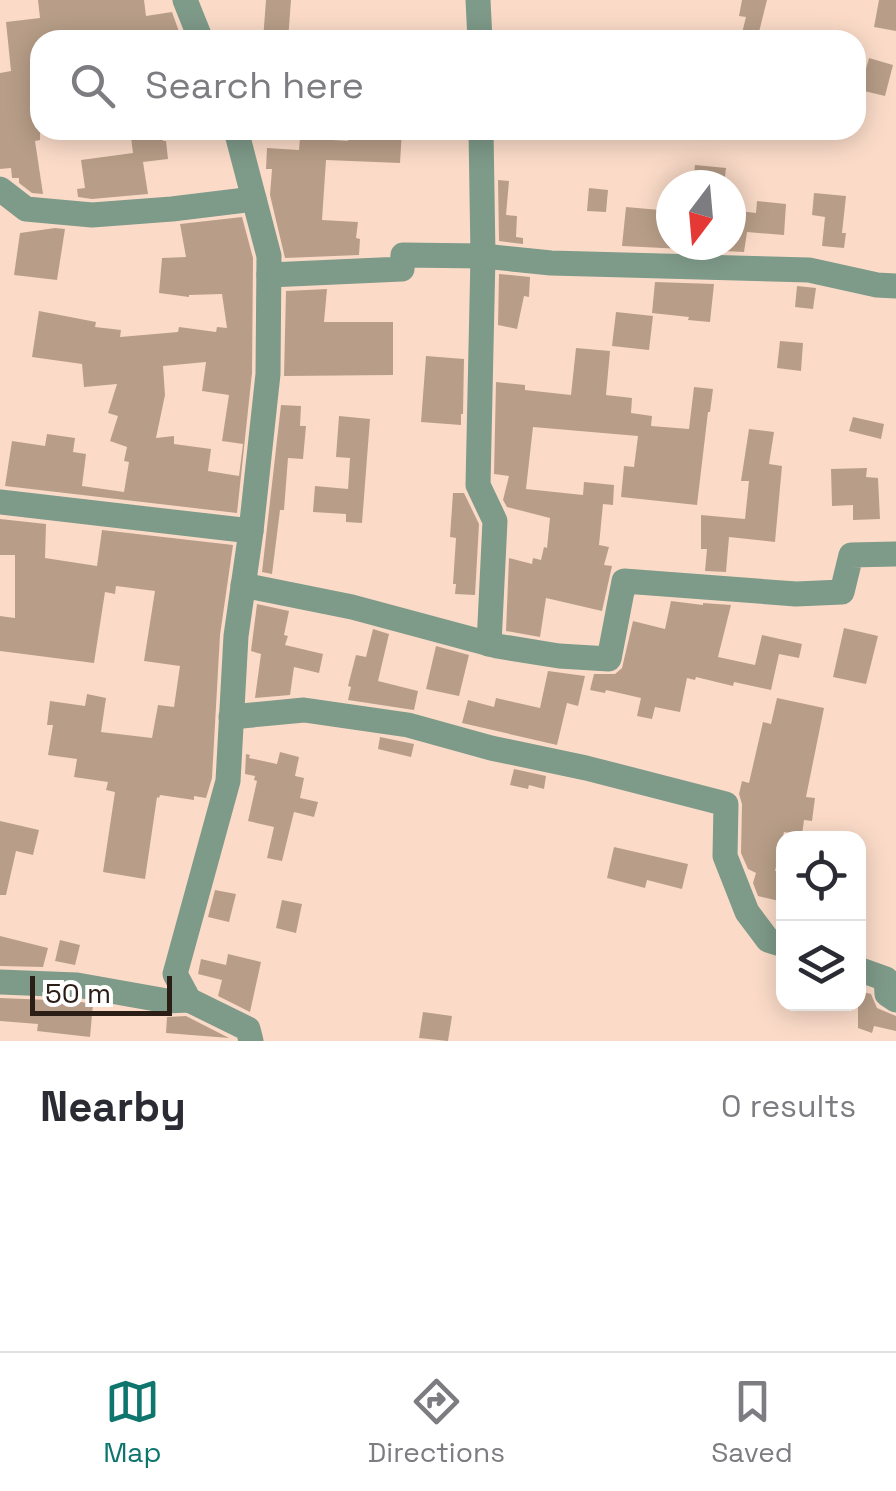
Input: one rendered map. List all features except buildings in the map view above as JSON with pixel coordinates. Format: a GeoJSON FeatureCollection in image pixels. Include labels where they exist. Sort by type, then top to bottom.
{"type":"FeatureCollection","features":[{"type":"Feature","properties":{"kind":"street"},"geometry":{"type":"LineString","coordinates":[[185,0],[197,30]]}},
{"type":"Feature","properties":{"kind":"street"},"geometry":{"type":"LineString","coordinates":[[478,0],[480,30]]}},
{"type":"Feature","properties":{"kind":"street"},"geometry":{"type":"LineString","coordinates":[[189,1000],[175,974],[228,781],[236,636],[268,374],[269,256],[239,140]]}},
{"type":"Feature","properties":{"kind":"street"},"geometry":{"type":"LineString","coordinates":[[482,140],[484,256],[478,485],[496,521],[489,644]]}},
{"type":"Feature","properties":{"kind":"street"},"geometry":{"type":"LineString","coordinates":[[0,189],[26,209],[92,216],[254,199]]}},
{"type":"Feature","properties":{"kind":"street"},"geometry":{"type":"LineString","coordinates":[[269,275],[402,269],[404,255],[484,256],[551,263],[808,270],[896,286]]}},
{"type":"Feature","properties":{"kind":"street"},"geometry":{"type":"LineString","coordinates":[[0,502],[251,531]]}},
{"type":"Feature","properties":{"kind":"street"},"geometry":{"type":"LineString","coordinates":[[243,585],[352,607],[489,644],[559,656],[609,659],[624,580],[796,594],[842,592],[851,555],[896,554]]}},
{"type":"Feature","properties":{"kind":"street"},"geometry":{"type":"LineString","coordinates":[[232,717],[304,710],[408,725],[726,804],[725,856],[747,912],[768,940],[776,942]]}},
{"type":"Feature","properties":{"kind":"street"},"geometry":{"type":"LineString","coordinates":[[866,972],[886,979],[886,994],[896,1000]]}},
{"type":"Feature","properties":{"kind":"street"},"geometry":{"type":"LineString","coordinates":[[0,982],[78,984],[167,1001],[189,1000],[248,1028],[251,1041]]}}]}
